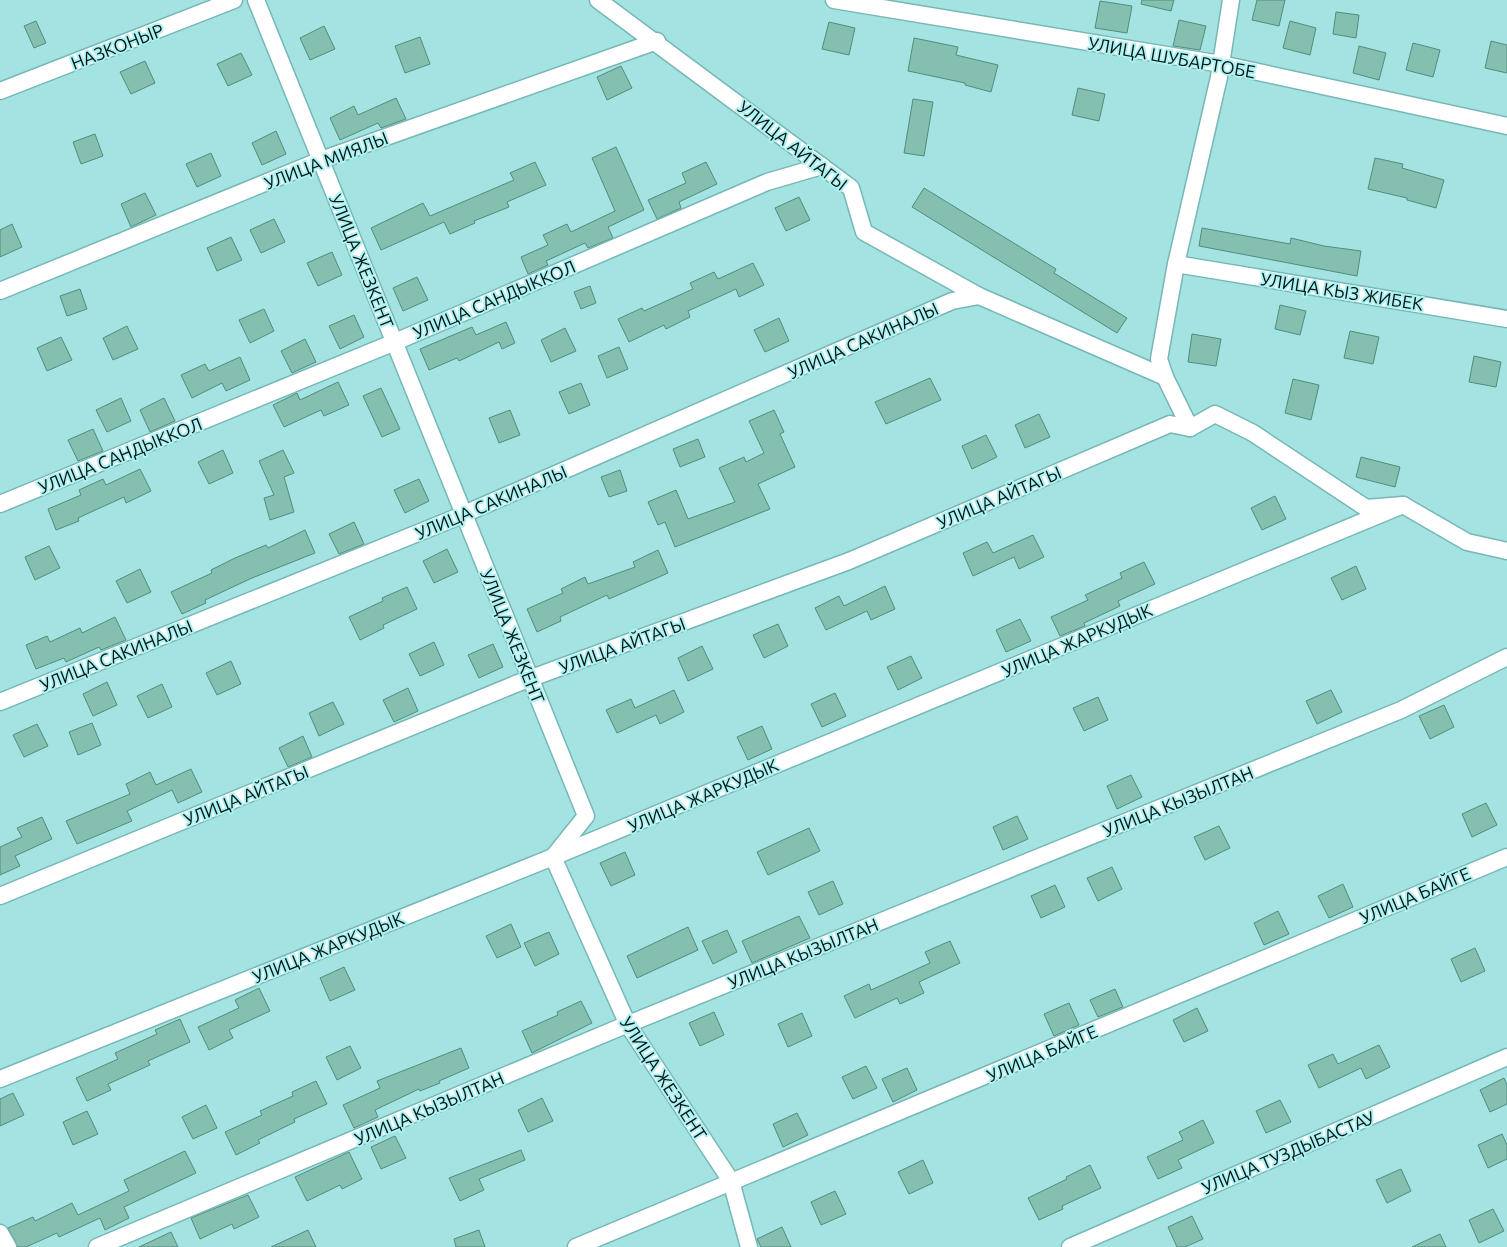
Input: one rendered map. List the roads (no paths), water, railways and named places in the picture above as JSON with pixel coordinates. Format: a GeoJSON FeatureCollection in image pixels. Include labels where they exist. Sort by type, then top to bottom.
{"type":"FeatureCollection","features":[{"type":"Feature","properties":{"kind":"street","name":"НАЗКОНЫР"},"geometry":{"type":"LineString","coordinates":[[0,91],[234,0]]}},
{"type":"Feature","properties":{"kind":"street","name":"УЛИЦА ЖЕЗКЕНТ"},"geometry":{"type":"LineString","coordinates":[[256,0],[586,816],[553,857],[628,1024],[731,1181],[749,1247]]}},
{"type":"Feature","properties":{"kind":"street","name":"УЛИЦА АЙТАГЫ"},"geometry":{"type":"LineString","coordinates":[[598,0],[656,41],[851,188],[864,232],[980,296],[1165,377]]}},
{"type":"Feature","properties":{"kind":"street","name":"УЛИЦА ШУБАРТОБЕ"},"geometry":{"type":"LineString","coordinates":[[834,0],[1221,64],[1507,126]]}},
{"type":"Feature","properties":{"kind":"street"},"geometry":{"type":"LineString","coordinates":[[1231,0],[1221,64],[1176,264],[1159,359],[1165,377],[1190,428],[1215,414],[1253,434],[1366,508],[1403,505],[1467,542],[1507,551]]}},
{"type":"Feature","properties":{"kind":"street","name":"УЛИЦА МИЯЛЫ"},"geometry":{"type":"LineString","coordinates":[[0,291],[321,160],[656,41]]}},
{"type":"Feature","properties":{"kind":"street","name":"УЛИЦА САНДЫККОЛ"},"geometry":{"type":"LineString","coordinates":[[0,504],[394,342],[767,182],[822,166]]}},
{"type":"Feature","properties":{"kind":"street","name":"УЛИЦА КЫЗ ЖИБЕК"},"geometry":{"type":"LineString","coordinates":[[1176,264],[1507,319]]}},
{"type":"Feature","properties":{"kind":"street","name":"УЛИЦА САКИНАЛЫ"},"geometry":{"type":"LineString","coordinates":[[0,702],[464,514],[952,301],[980,296]]}},
{"type":"Feature","properties":{"kind":"street","name":"УЛИЦА АЙТАГЫ"},"geometry":{"type":"LineString","coordinates":[[0,896],[531,679],[849,561],[1170,424],[1190,428]]}},
{"type":"Feature","properties":{"kind":"street","name":"УЛИЦА ЖАРКУДЫК"},"geometry":{"type":"LineString","coordinates":[[0,1078],[553,857],[1403,505]]}},
{"type":"Feature","properties":{"kind":"street","name":"УЛИЦА КЫЗЫЛТАН"},"geometry":{"type":"LineString","coordinates":[[97,1247],[628,1024],[1401,710],[1507,656]]}},
{"type":"Feature","properties":{"kind":"street","name":"УЛИЦА БАЙГЕ"},"geometry":{"type":"LineString","coordinates":[[576,1247],[1507,857]]}},
{"type":"Feature","properties":{"kind":"street","name":"УЛИЦА ТУЗДЫБАСТАУ"},"geometry":{"type":"LineString","coordinates":[[1070,1247],[1507,1057]]}},
{"type":"Feature","properties":{"kind":"street"},"geometry":{"type":"LineString","coordinates":[[0,1233],[8,1247]]}}]}
